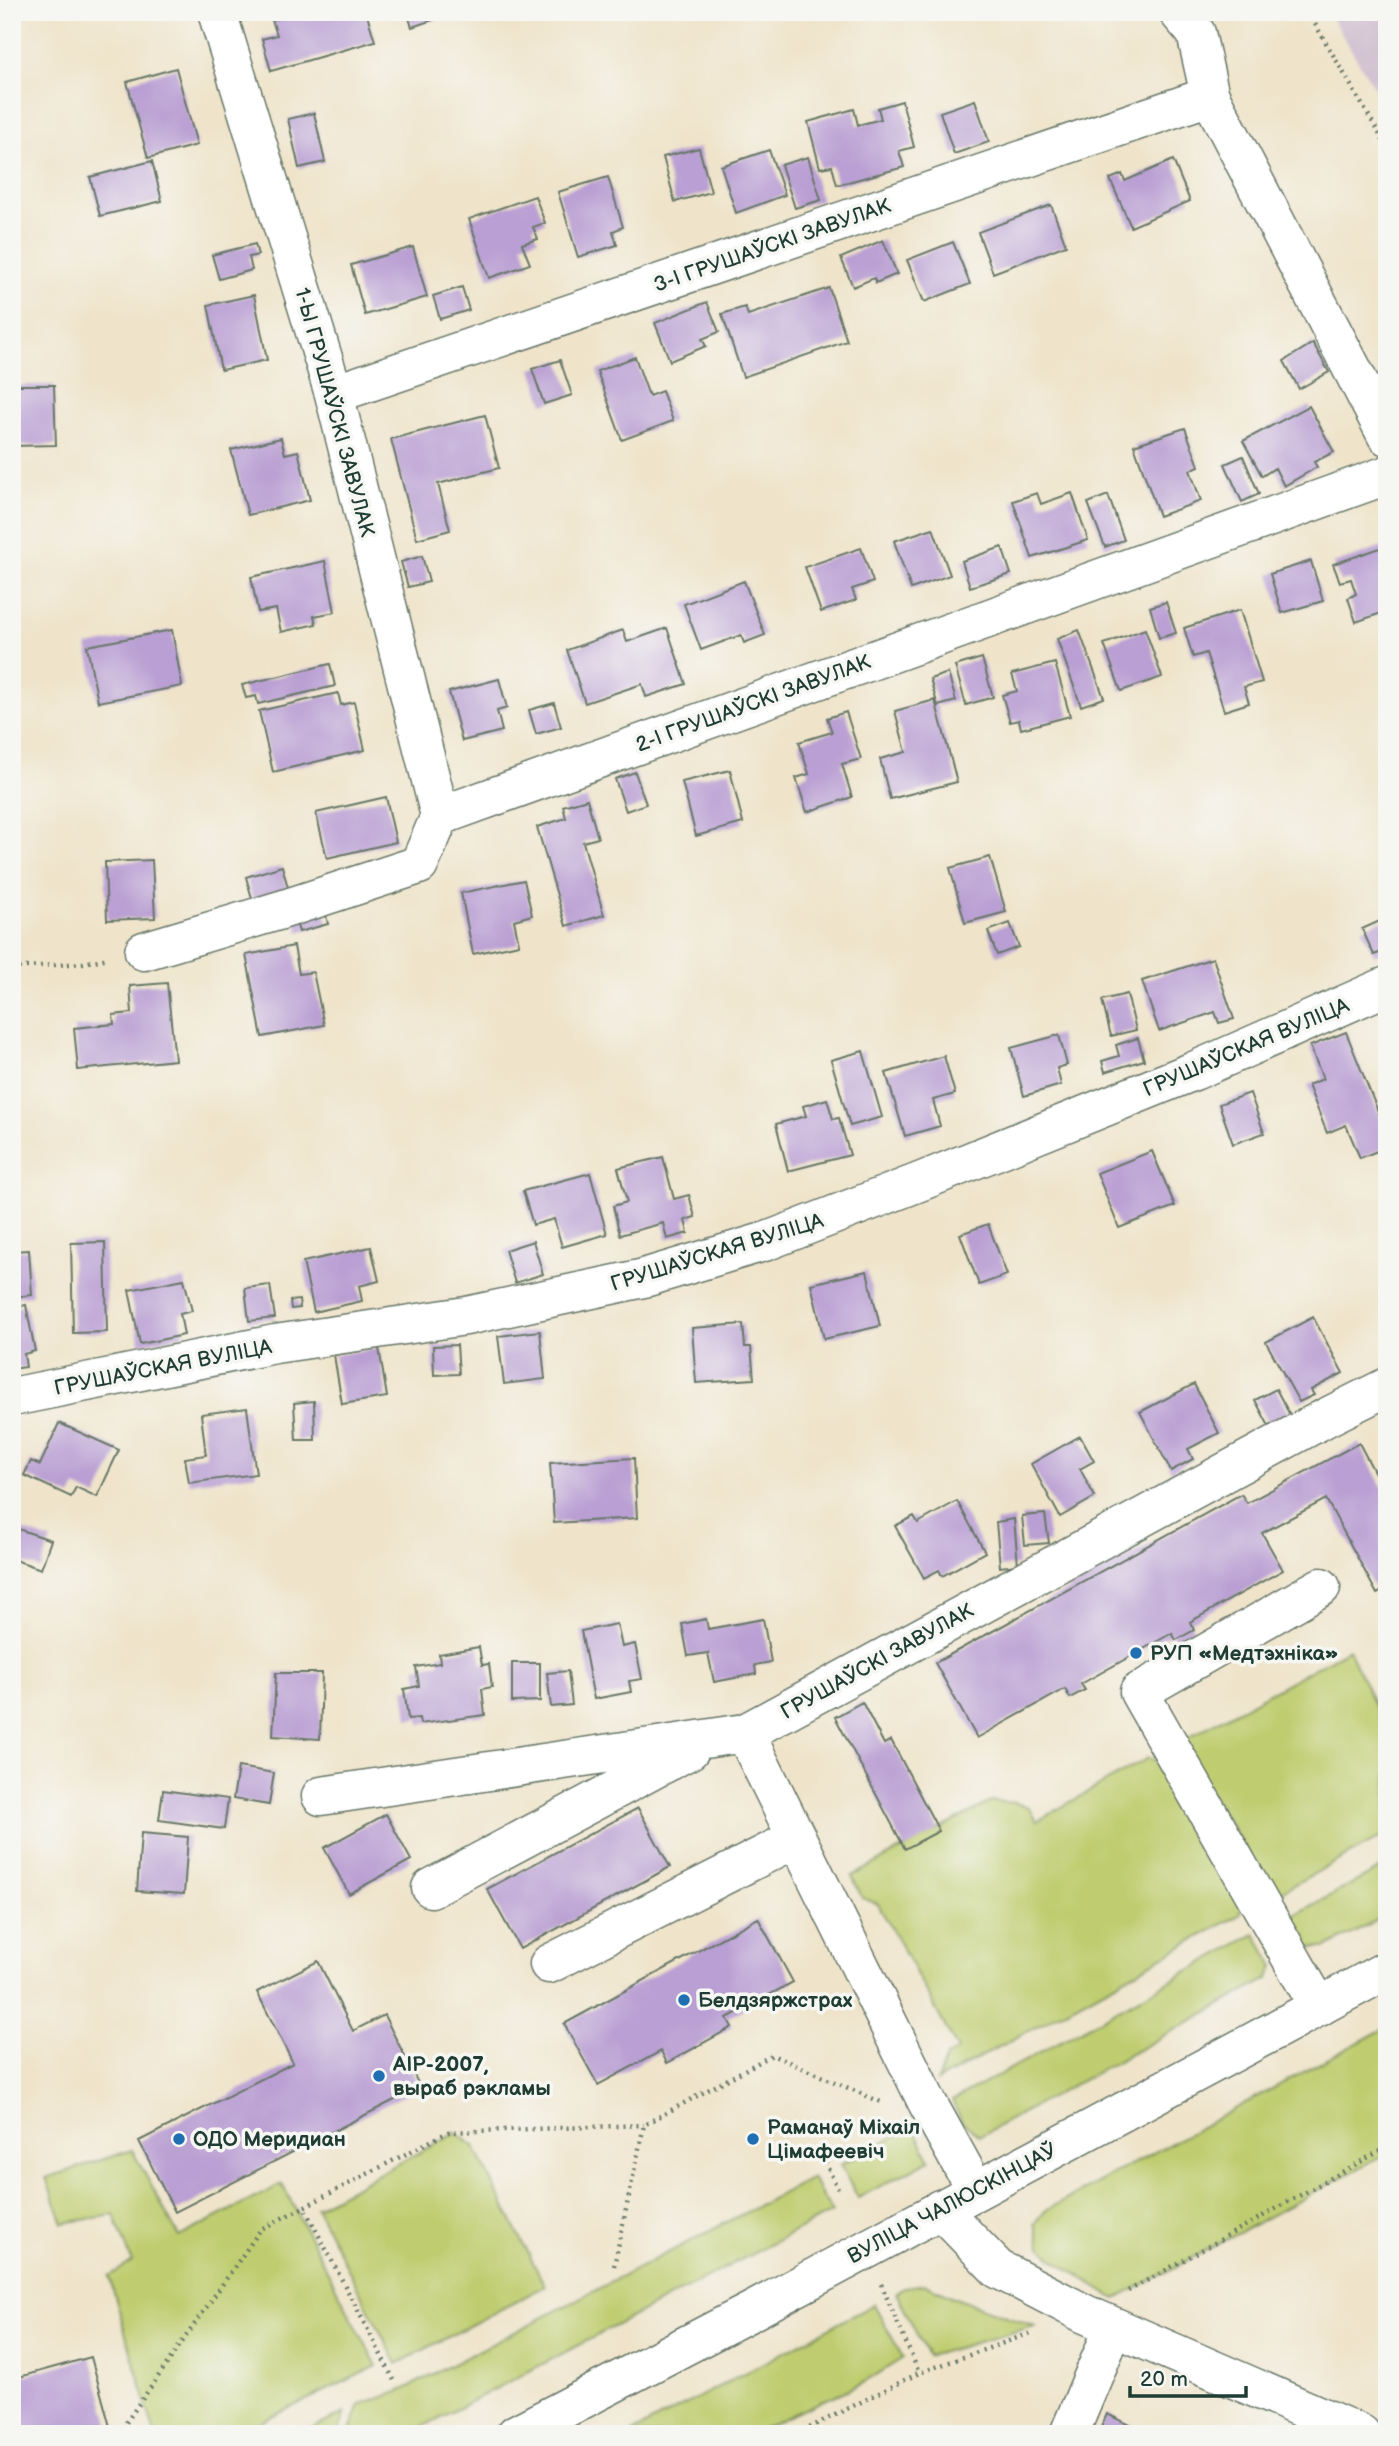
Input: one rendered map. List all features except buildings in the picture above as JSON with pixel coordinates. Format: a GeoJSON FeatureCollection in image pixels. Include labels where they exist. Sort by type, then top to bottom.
{"type":"FeatureCollection","features":[{"type":"Feature","properties":{"kind":"street","name":"1-Ы ГРУШАЎСКІ ЗАВУЛАК"},"geometry":{"type":"LineString","coordinates":[[217,12],[334,394],[440,816]]}},
{"type":"Feature","properties":{"kind":"street"},"geometry":{"type":"LineString","coordinates":[[1178,12],[1196,33],[1210,96],[1387,436]]}},
{"type":"Feature","properties":{"kind":"street","name":"3-І ГРУШАЎСКІ ЗАВУЛАК"},"geometry":{"type":"LineString","coordinates":[[334,394],[1210,96]]}},
{"type":"Feature","properties":{"kind":"street","name":"2-І ГРУШАЎСКІ ЗАВУЛАК"},"geometry":{"type":"LineString","coordinates":[[440,816],[1387,475]]}},
{"type":"Feature","properties":{"kind":"street"},"geometry":{"type":"LineString","coordinates":[[144,951],[419,865],[440,816]]}},
{"type":"Feature","properties":{"kind":"street","name":"ГРУШАЎСКАЯ ВУЛІЦА"},"geometry":{"type":"LineString","coordinates":[[12,1397],[275,1344],[466,1316],[644,1278],[767,1241],[922,1181],[1194,1071],[1387,986]]}},
{"type":"Feature","properties":{"kind":"street","name":"ГРУШАЎСКІ ЗАВУЛАК"},"geometry":{"type":"LineString","coordinates":[[321,1796],[729,1736],[1387,1387]]}},
{"type":"Feature","properties":{"kind":"street"},"geometry":{"type":"LineString","coordinates":[[1319,2007],[1139,1692],[1321,1587]]}},
{"type":"Feature","properties":{"kind":"street"},"geometry":{"type":"LineString","coordinates":[[432,1888],[729,1736],[797,1838],[927,2102],[975,2189]]}},
{"type":"Feature","properties":{"kind":"street"},"geometry":{"type":"LineString","coordinates":[[549,1964],[797,1838]]}},
{"type":"Feature","properties":{"kind":"street","name":"ВУЛІЦА ЧАЛЮСКІНЦАЎ"},"geometry":{"type":"LineString","coordinates":[[516,2434],[752,2311],[1387,1970]]}},
{"type":"Feature","properties":{"kind":"street"},"geometry":{"type":"LineString","coordinates":[[940,2209],[998,2269],[1114,2327],[1361,2434]]}},
{"type":"Feature","properties":{"kind":"street"},"geometry":{"type":"LineString","coordinates":[[1069,2434],[1114,2327]]}},
{"type":"Feature","properties":{"kind":"path"},"geometry":{"type":"LineString","coordinates":[[1308,12],[1387,147]]}},
{"type":"Feature","properties":{"kind":"path"},"geometry":{"type":"LineString","coordinates":[[12,968],[83,963],[144,951]]}},
{"type":"Feature","properties":{"kind":"path"},"geometry":{"type":"LineString","coordinates":[[118,2434],[261,2229],[448,2132],[643,2125],[772,2055],[894,2107]]}},
{"type":"Feature","properties":{"kind":"path"},"geometry":{"type":"LineString","coordinates":[[614,2266],[643,2125]]}},
{"type":"Feature","properties":{"kind":"path"},"geometry":{"type":"LineString","coordinates":[[822,2156],[838,2189]]}},
{"type":"Feature","properties":{"kind":"path"},"geometry":{"type":"LineString","coordinates":[[304,2207],[394,2380]]}},
{"type":"Feature","properties":{"kind":"path"},"geometry":{"type":"LineString","coordinates":[[881,2284],[919,2373]]}},
{"type":"Feature","properties":{"kind":"shaded area"},"geometry":{"type":"Polygon","coordinates":[[[1328,12],[1387,12],[1387,108],[1328,12]]]}},
{"type":"Feature","properties":{"kind":"green space"},"geometry":{"type":"Polygon","coordinates":[[[1349,1649],[1387,1741],[1387,1834],[1275,1895],[1178,1743],[1349,1649]]]}},
{"type":"Feature","properties":{"kind":"green space"},"geometry":{"type":"Polygon","coordinates":[[[1148,1758],[1160,1762],[1242,1905],[1239,1915],[937,2081],[946,2057],[958,2050],[878,1904],[862,1898],[852,1876],[992,1801],[1029,1807],[1037,1821],[1148,1758]]]}},
{"type":"Feature","properties":{"kind":"green space"},"geometry":{"type":"Polygon","coordinates":[[[1387,1865],[1387,1915],[1326,1948],[1309,1947],[1291,1917],[1387,1865]]]}},
{"type":"Feature","properties":{"kind":"green space"},"geometry":{"type":"Polygon","coordinates":[[[1255,1934],[1274,1966],[1268,1979],[980,2136],[962,2122],[952,2101],[1255,1934]]]}},
{"type":"Feature","properties":{"kind":"green space"},"geometry":{"type":"Polygon","coordinates":[[[1387,2027],[1387,2153],[1116,2299],[1053,2259],[1041,2246],[1035,2224],[1045,2211],[1387,2027]]]}},
{"type":"Feature","properties":{"kind":"green space"},"geometry":{"type":"Polygon","coordinates":[[[913,2127],[930,2160],[858,2198],[840,2165],[913,2127]]]}},
{"type":"Feature","properties":{"kind":"green space"},"geometry":{"type":"Polygon","coordinates":[[[456,2133],[474,2146],[545,2286],[397,2364],[316,2207],[456,2133]]]}},
{"type":"Feature","properties":{"kind":"green space"},"geometry":{"type":"Polygon","coordinates":[[[132,2150],[179,2237],[282,2184],[377,2366],[261,2422],[226,2434],[155,2434],[109,2276],[132,2262],[114,2215],[63,2223],[46,2178],[132,2150]]]}},
{"type":"Feature","properties":{"kind":"green space"},"geometry":{"type":"Polygon","coordinates":[[[812,2178],[832,2212],[409,2434],[349,2434],[360,2404],[399,2392],[812,2178]]]}},
{"type":"Feature","properties":{"kind":"green space"},"geometry":{"type":"Polygon","coordinates":[[[925,2284],[955,2298],[1035,2326],[928,2356],[896,2293],[904,2287],[925,2284]]]}},
{"type":"Feature","properties":{"kind":"green space"},"geometry":{"type":"Polygon","coordinates":[[[874,2304],[903,2358],[865,2382],[749,2434],[630,2434],[874,2304]]]}},
{"type":"Feature","properties":{"kind":"green space"},"geometry":{"type":"Polygon","coordinates":[[[345,2413],[338,2434],[301,2434],[345,2413]]]}},
{"type":"Feature","properties":{"kind":"place","name":"РУП «Медтэхніка»"},"geometry":{"type":"Point","coordinates":[1136,1653]}},
{"type":"Feature","properties":{"kind":"place","name":"Белдзяржстрах"},"geometry":{"type":"Point","coordinates":[684,2000]}},
{"type":"Feature","properties":{"kind":"place","name":"АІР-2007, выраб рэкламы"},"geometry":{"type":"Point","coordinates":[379,2076]}},
{"type":"Feature","properties":{"kind":"place","name":"ОДО Меридиан"},"geometry":{"type":"Point","coordinates":[179,2139]}},
{"type":"Feature","properties":{"kind":"place","name":"Раманаў Міхаіл Цімафеевіч"},"geometry":{"type":"Point","coordinates":[753,2139]}}]}
